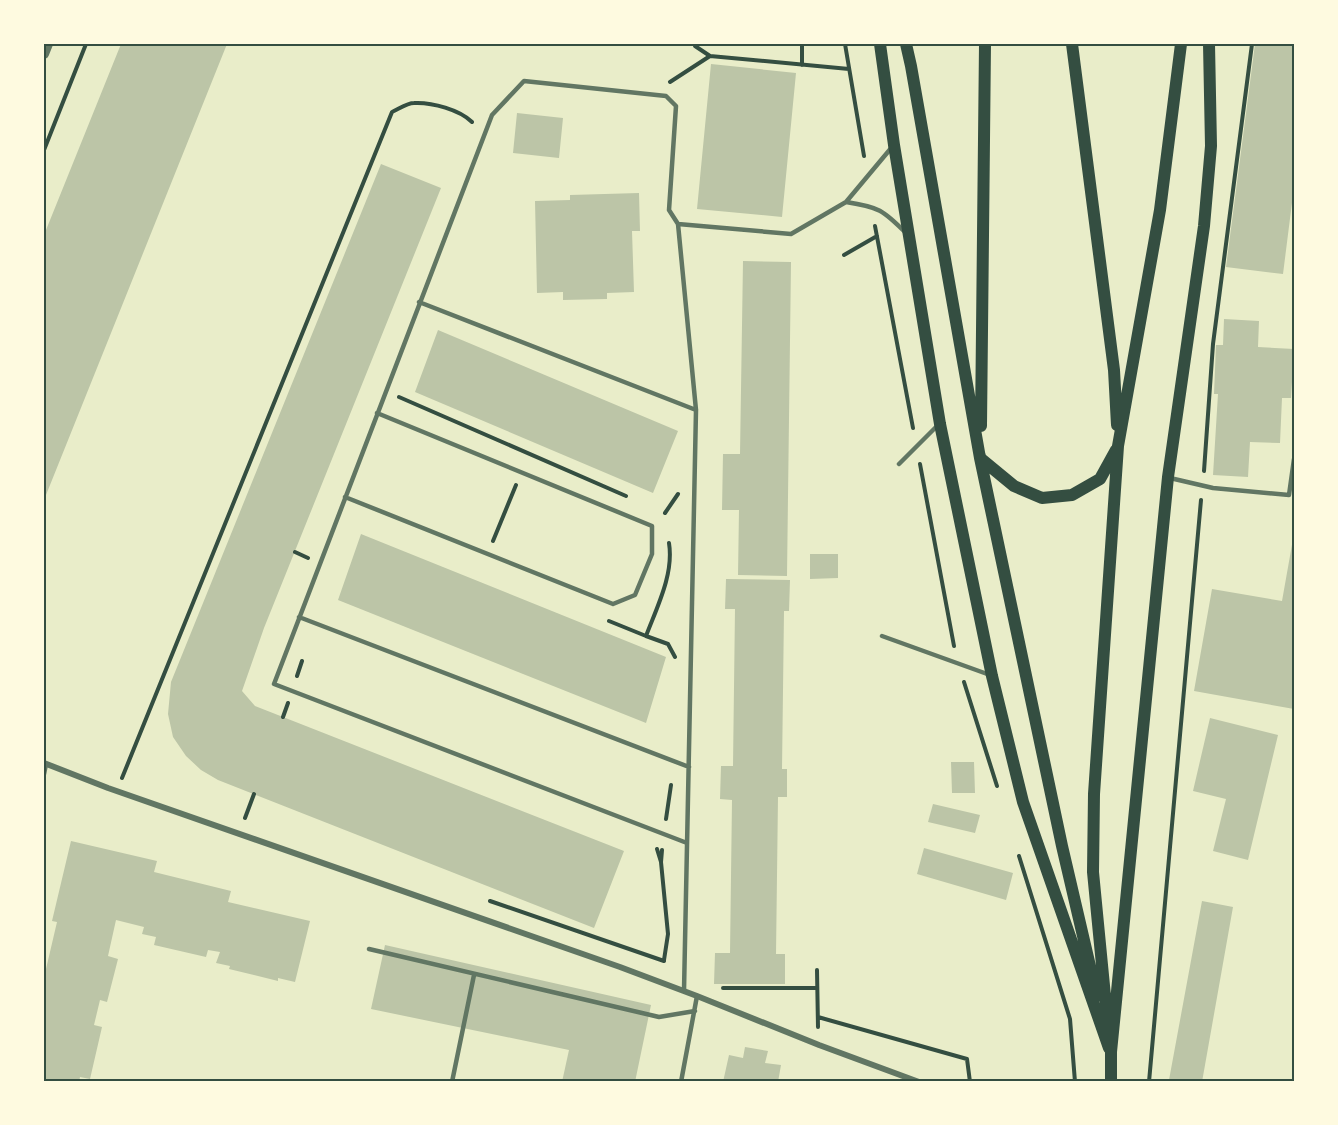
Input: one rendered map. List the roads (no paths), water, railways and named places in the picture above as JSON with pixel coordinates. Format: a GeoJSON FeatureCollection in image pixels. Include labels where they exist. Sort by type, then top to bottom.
{"type":"FeatureCollection","features":[{"type":"Feature","properties":{"kind":"main road"},"geometry":{"type":"LineString","coordinates":[[880,44],[908,236],[940,424],[992,676],[1023,802],[1111,1052]]}},
{"type":"Feature","properties":{"kind":"main road"},"geometry":{"type":"LineString","coordinates":[[906,44],[912,66],[980,458],[1062,846],[1111,1052]]}},
{"type":"Feature","properties":{"kind":"main road"},"geometry":{"type":"LineString","coordinates":[[980,458],[985,44]]}},
{"type":"Feature","properties":{"kind":"main road"},"geometry":{"type":"LineString","coordinates":[[980,458],[1014,486],[1042,498],[1072,495],[1100,479],[1118,446],[1114,370],[1072,44]]}},
{"type":"Feature","properties":{"kind":"main road"},"geometry":{"type":"LineString","coordinates":[[1111,1052],[1093,872],[1094,794],[1118,446],[1160,210],[1181,44]]}},
{"type":"Feature","properties":{"kind":"main road"},"geometry":{"type":"LineString","coordinates":[[1111,1082],[1111,1052],[1168,477],[1204,226],[1211,146],[1209,44]]}},
{"type":"Feature","properties":{"kind":"street"},"geometry":{"type":"LineString","coordinates":[[44,54],[48,44]]}},
{"type":"Feature","properties":{"kind":"street"},"geometry":{"type":"LineString","coordinates":[[45,764],[684,991],[919,1082]]}},
{"type":"Feature","properties":{"kind":"lane"},"geometry":{"type":"LineString","coordinates":[[684,991],[696,410],[678,224],[669,210],[676,106],[666,96],[524,81],[492,116],[274,684],[687,843]]}},
{"type":"Feature","properties":{"kind":"lane"},"geometry":{"type":"LineString","coordinates":[[678,224],[791,234],[846,202],[894,145]]}},
{"type":"Feature","properties":{"kind":"lane"},"geometry":{"type":"LineString","coordinates":[[846,202],[872,206],[889,216],[908,236]]}},
{"type":"Feature","properties":{"kind":"lane"},"geometry":{"type":"LineString","coordinates":[[419,302],[696,410]]}},
{"type":"Feature","properties":{"kind":"lane"},"geometry":{"type":"LineString","coordinates":[[345,497],[613,604],[635,595],[652,554],[652,526],[377,413]]}},
{"type":"Feature","properties":{"kind":"lane"},"geometry":{"type":"LineString","coordinates":[[899,464],[940,424]]}},
{"type":"Feature","properties":{"kind":"lane"},"geometry":{"type":"LineString","coordinates":[[1168,477],[1203,486],[1289,495],[1294,459]]}},
{"type":"Feature","properties":{"kind":"lane"},"geometry":{"type":"LineString","coordinates":[[299,617],[689,767]]}},
{"type":"Feature","properties":{"kind":"lane"},"geometry":{"type":"LineString","coordinates":[[882,636],[992,676]]}},
{"type":"Feature","properties":{"kind":"lane"},"geometry":{"type":"LineString","coordinates":[[44,774],[45,764]]}},
{"type":"Feature","properties":{"kind":"lane"},"geometry":{"type":"LineString","coordinates":[[369,949],[658,1017],[695,1011]]}},
{"type":"Feature","properties":{"kind":"lane"},"geometry":{"type":"LineString","coordinates":[[452,1082],[474,975]]}},
{"type":"Feature","properties":{"kind":"lane"},"geometry":{"type":"LineString","coordinates":[[681,1082],[697,996]]}}]}
